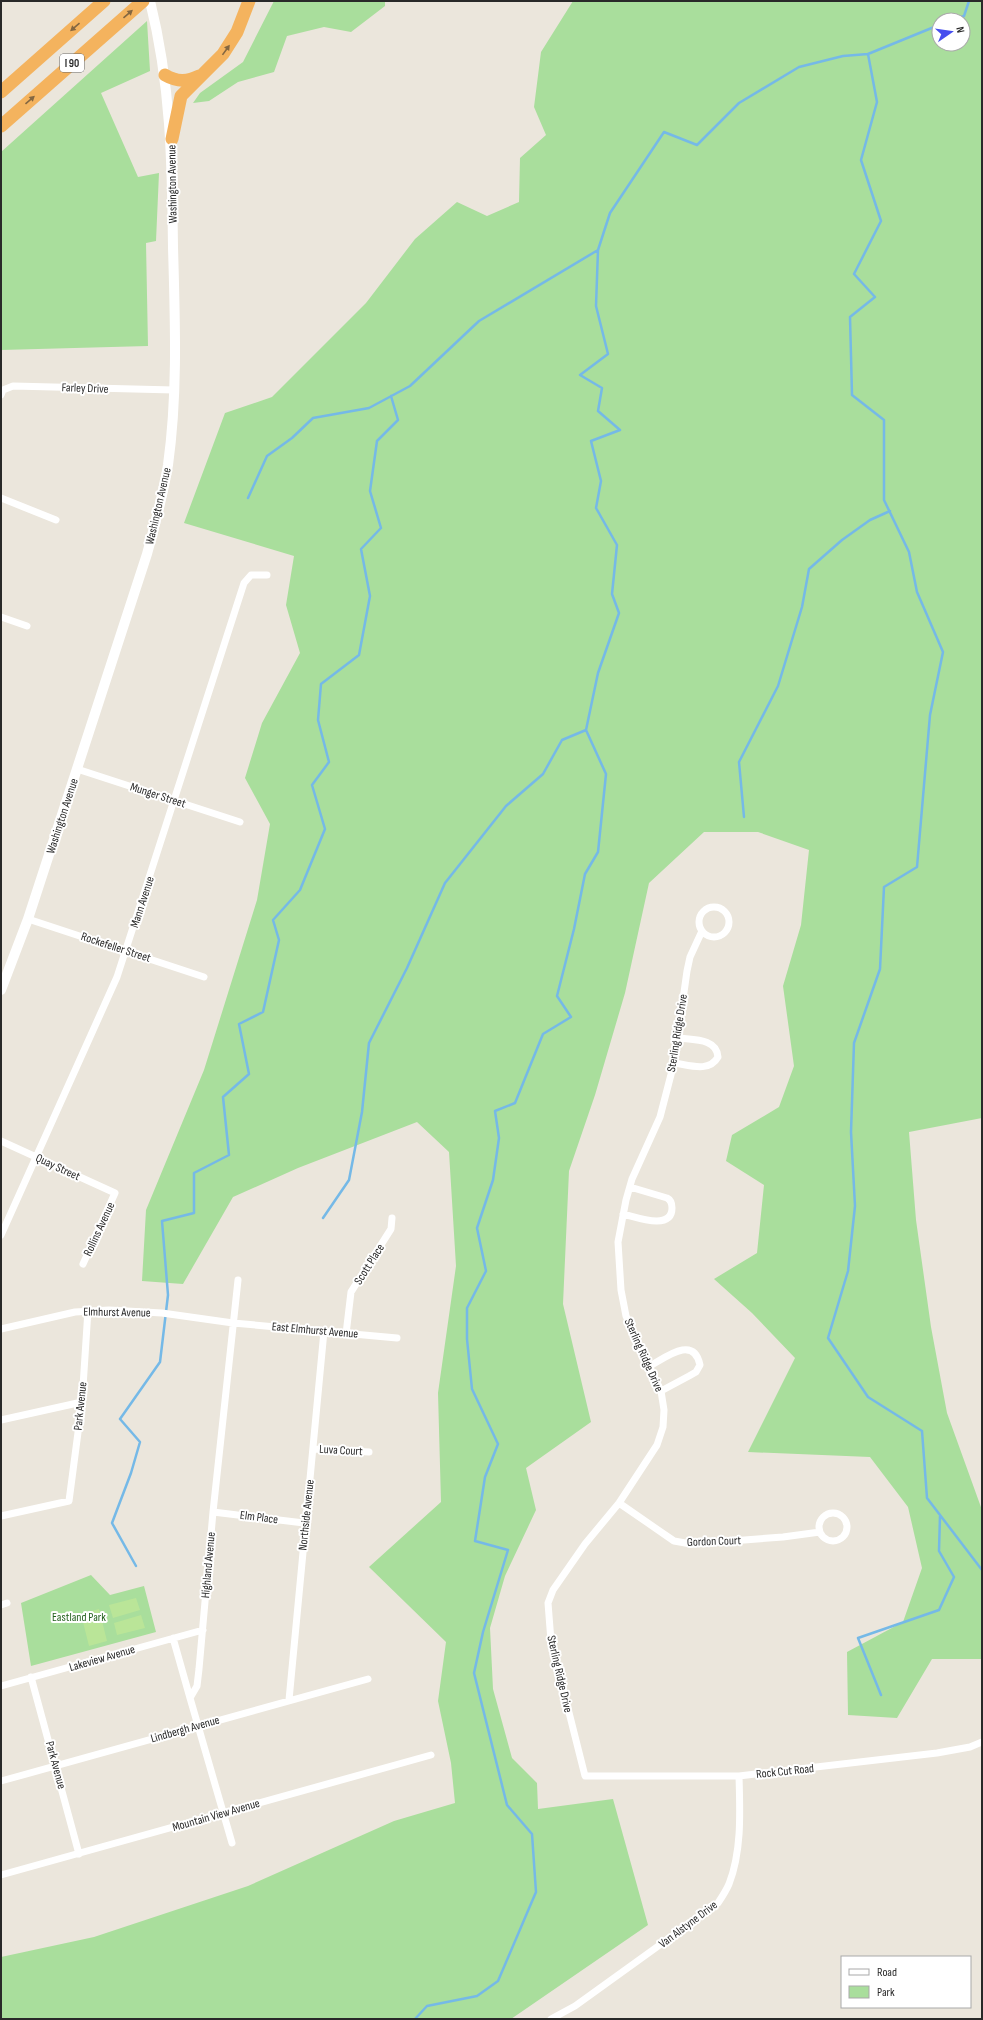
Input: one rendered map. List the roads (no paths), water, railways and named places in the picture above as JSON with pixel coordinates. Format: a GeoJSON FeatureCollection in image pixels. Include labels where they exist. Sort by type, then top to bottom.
{"type":"FeatureCollection","features":[{"type":"Feature","properties":{"kind":"highway","name":"I 90"},"geometry":{"type":"LineString","coordinates":[[1,92],[104,1]]}},
{"type":"Feature","properties":{"kind":"highway","name":"I 90"},"geometry":{"type":"LineString","coordinates":[[1,126],[143,1]]}},
{"type":"Feature","properties":{"kind":"highway"},"geometry":{"type":"LineString","coordinates":[[172,139],[181,96],[206,72],[231,44],[249,1]]}},
{"type":"Feature","properties":{"kind":"highway"},"geometry":{"type":"LineString","coordinates":[[165,75],[176,80],[186,81],[206,72]]}},
{"type":"Feature","properties":{"kind":"street","name":"Washington Avenue"},"geometry":{"type":"LineString","coordinates":[[1,990],[28,919],[77,769],[156,519],[168,466],[174,390],[174,185],[172,139],[165,75],[150,1]]}},
{"type":"Feature","properties":{"kind":"street","name":"Farley Drive"},"geometry":{"type":"LineString","coordinates":[[1,395],[3,390],[13,386],[174,390]]}},
{"type":"Feature","properties":{"kind":"street"},"geometry":{"type":"LineString","coordinates":[[1,498],[56,520]]}},
{"type":"Feature","properties":{"kind":"street","name":"Mann Avenue"},"geometry":{"type":"LineString","coordinates":[[1,1235],[117,977],[244,583],[251,575],[267,575]]}},
{"type":"Feature","properties":{"kind":"street"},"geometry":{"type":"LineString","coordinates":[[1,617],[28,626]]}},
{"type":"Feature","properties":{"kind":"street","name":"Munger Street"},"geometry":{"type":"LineString","coordinates":[[77,769],[240,822]]}},
{"type":"Feature","properties":{"kind":"street","name":"Sterling Ridge Drive"},"geometry":{"type":"LineString","coordinates":[[585,1776],[551,1642],[548,1604],[553,1590],[581,1550],[619,1503],[657,1446],[663,1427],[664,1410],[661,1391],[626,1316],[621,1290],[618,1242],[630,1187],[660,1118],[674,1063],[690,957],[702,931],[700,926],[701,916],[707,909],[718,907],[729,917],[729,927],[723,934],[710,937],[702,931]]}},
{"type":"Feature","properties":{"kind":"street","name":"Rockefeller Street"},"geometry":{"type":"LineString","coordinates":[[28,919],[204,976]]}},
{"type":"Feature","properties":{"kind":"street"},"geometry":{"type":"LineString","coordinates":[[674,1063],[710,1066],[718,1057],[716,1048],[709,1042],[678,1038]]}},
{"type":"Feature","properties":{"kind":"street","name":"Quay Street"},"geometry":{"type":"LineString","coordinates":[[1,1141],[115,1193]]}},
{"type":"Feature","properties":{"kind":"street"},"geometry":{"type":"LineString","coordinates":[[623,1214],[651,1221],[662,1222],[670,1216],[672,1212],[670,1200],[630,1187]]}},
{"type":"Feature","properties":{"kind":"street","name":"Rollins Avenue"},"geometry":{"type":"LineString","coordinates":[[83,1264],[115,1193]]}},
{"type":"Feature","properties":{"kind":"street","name":"Scott Place"},"geometry":{"type":"LineString","coordinates":[[346,1334],[351,1292],[391,1228],[392,1218]]}},
{"type":"Feature","properties":{"kind":"street","name":"Highland Avenue"},"geometry":{"type":"LineString","coordinates":[[190,1698],[197,1686],[213,1512],[238,1280]]}},
{"type":"Feature","properties":{"kind":"street","name":"Elmhurst Avenue"},"geometry":{"type":"LineString","coordinates":[[1,1328],[88,1310],[162,1313],[233,1323]]}},
{"type":"Feature","properties":{"kind":"street","name":"Park Avenue"},"geometry":{"type":"LineString","coordinates":[[1,1516],[69,1501],[82,1402],[88,1310]]}},
{"type":"Feature","properties":{"kind":"street","name":"East Elmhurst Avenue"},"geometry":{"type":"LineString","coordinates":[[233,1323],[396,1338]]}},
{"type":"Feature","properties":{"kind":"street","name":"Northside Avenue"},"geometry":{"type":"LineString","coordinates":[[289,1700],[304,1523],[313,1449],[324,1331]]}},
{"type":"Feature","properties":{"kind":"street"},"geometry":{"type":"LineString","coordinates":[[650,1366],[676,1352],[686,1350],[693,1351],[698,1356],[700,1365],[696,1372],[661,1391]]}},
{"type":"Feature","properties":{"kind":"street"},"geometry":{"type":"LineString","coordinates":[[1,1420],[82,1402]]}},
{"type":"Feature","properties":{"kind":"street","name":"Luva Court"},"geometry":{"type":"LineString","coordinates":[[313,1449],[369,1452]]}},
{"type":"Feature","properties":{"kind":"street","name":"Gordon Court"},"geometry":{"type":"LineString","coordinates":[[619,1503],[674,1541],[691,1544],[783,1537],[820,1532]]}},
{"type":"Feature","properties":{"kind":"street","name":"Elm Place"},"geometry":{"type":"LineString","coordinates":[[213,1512],[304,1523]]}},
{"type":"Feature","properties":{"kind":"street"},"geometry":{"type":"LineString","coordinates":[[829,1514],[838,1514],[845,1519],[847,1523],[848,1528],[844,1537],[835,1541],[826,1539],[820,1532],[820,1523],[829,1514]]}},
{"type":"Feature","properties":{"kind":"street","name":"Lakeview Avenue"},"geometry":{"type":"LineString","coordinates":[[1,1686],[203,1630]]}},
{"type":"Feature","properties":{"kind":"street"},"geometry":{"type":"LineString","coordinates":[[173,1638],[232,1843]]}},
{"type":"Feature","properties":{"kind":"street","name":"Park Avenue"},"geometry":{"type":"LineString","coordinates":[[31,1678],[79,1854]]}},
{"type":"Feature","properties":{"kind":"street","name":"Lindbergh Avenue"},"geometry":{"type":"LineString","coordinates":[[1,1781],[368,1679]]}},
{"type":"Feature","properties":{"kind":"street","name":"Rock Cut Road"},"geometry":{"type":"LineString","coordinates":[[585,1776],[739,1776],[937,1753],[970,1747],[982,1742]]}},
{"type":"Feature","properties":{"kind":"street","name":"Mountain View Avenue"},"geometry":{"type":"LineString","coordinates":[[1,1876],[431,1755]]}},
{"type":"Feature","properties":{"kind":"street","name":"Van Alstyne Drive"},"geometry":{"type":"LineString","coordinates":[[551,2019],[575,2006],[718,1903],[729,1884],[737,1850],[739,1826],[739,1776]]}},
{"type":"Feature","properties":{"kind":"waterway"},"geometry":{"type":"LineString","coordinates":[[965,12],[969,1]]}},
{"type":"Feature","properties":{"kind":"waterway"},"geometry":{"type":"LineString","coordinates":[[931,28],[868,54],[877,102],[861,160],[881,221],[854,274],[875,297],[850,317],[852,395],[884,420],[884,500],[909,552],[917,592],[943,652],[930,715],[917,867],[884,887],[880,969],[854,1043],[851,1132],[855,1206],[848,1271],[828,1338],[868,1397],[922,1431],[927,1498],[982,1570]]}},
{"type":"Feature","properties":{"kind":"waterway"},"geometry":{"type":"LineString","coordinates":[[248,498],[267,456],[292,438],[313,418],[369,408],[410,386],[479,321],[598,250],[610,213],[664,132],[697,145],[739,103],[799,67],[843,56],[868,54]]}},
{"type":"Feature","properties":{"kind":"waterway"},"geometry":{"type":"LineString","coordinates":[[415,2019],[427,2006],[477,1996],[498,1981],[536,1892],[532,1834],[507,1805],[474,1673],[483,1632],[508,1550],[475,1541],[485,1477],[498,1444],[472,1389],[467,1339],[467,1308],[486,1271],[477,1228],[493,1180],[499,1138],[495,1111],[515,1103],[543,1034],[571,1017],[557,996],[574,929],[585,874],[598,852],[606,774],[586,730],[598,673],[619,613],[612,594],[617,545],[596,508],[601,481],[591,441],[620,430],[598,411],[602,388],[580,375],[608,354],[596,306],[598,250]]}},
{"type":"Feature","properties":{"kind":"waterway"},"geometry":{"type":"LineString","coordinates":[[136,1566],[112,1523],[131,1473],[140,1442],[120,1419],[160,1362],[168,1295],[162,1221],[194,1213],[194,1173],[229,1155],[223,1097],[249,1074],[239,1024],[263,1012],[279,940],[273,920],[300,890],[325,829],[312,785],[329,762],[318,720],[321,684],[359,655],[370,596],[361,549],[381,528],[370,491],[377,441],[398,420],[391,396]]}},
{"type":"Feature","properties":{"kind":"waterway"},"geometry":{"type":"LineString","coordinates":[[744,817],[739,762],[778,686],[802,607],[809,569],[842,540],[870,520],[890,511]]}},
{"type":"Feature","properties":{"kind":"waterway"},"geometry":{"type":"LineString","coordinates":[[323,1218],[349,1180],[362,1112],[369,1043],[407,968],[445,883],[506,806],[543,774],[562,740],[586,730]]}},
{"type":"Feature","properties":{"kind":"waterway"},"geometry":{"type":"LineString","coordinates":[[881,1695],[858,1638],[939,1610],[954,1577],[939,1551],[940,1516]]}},
{"type":"Feature","properties":{"kind":"park label","name":"Eastland Park"},"geometry":{"type":"Point","coordinates":[79,1617]}}]}
